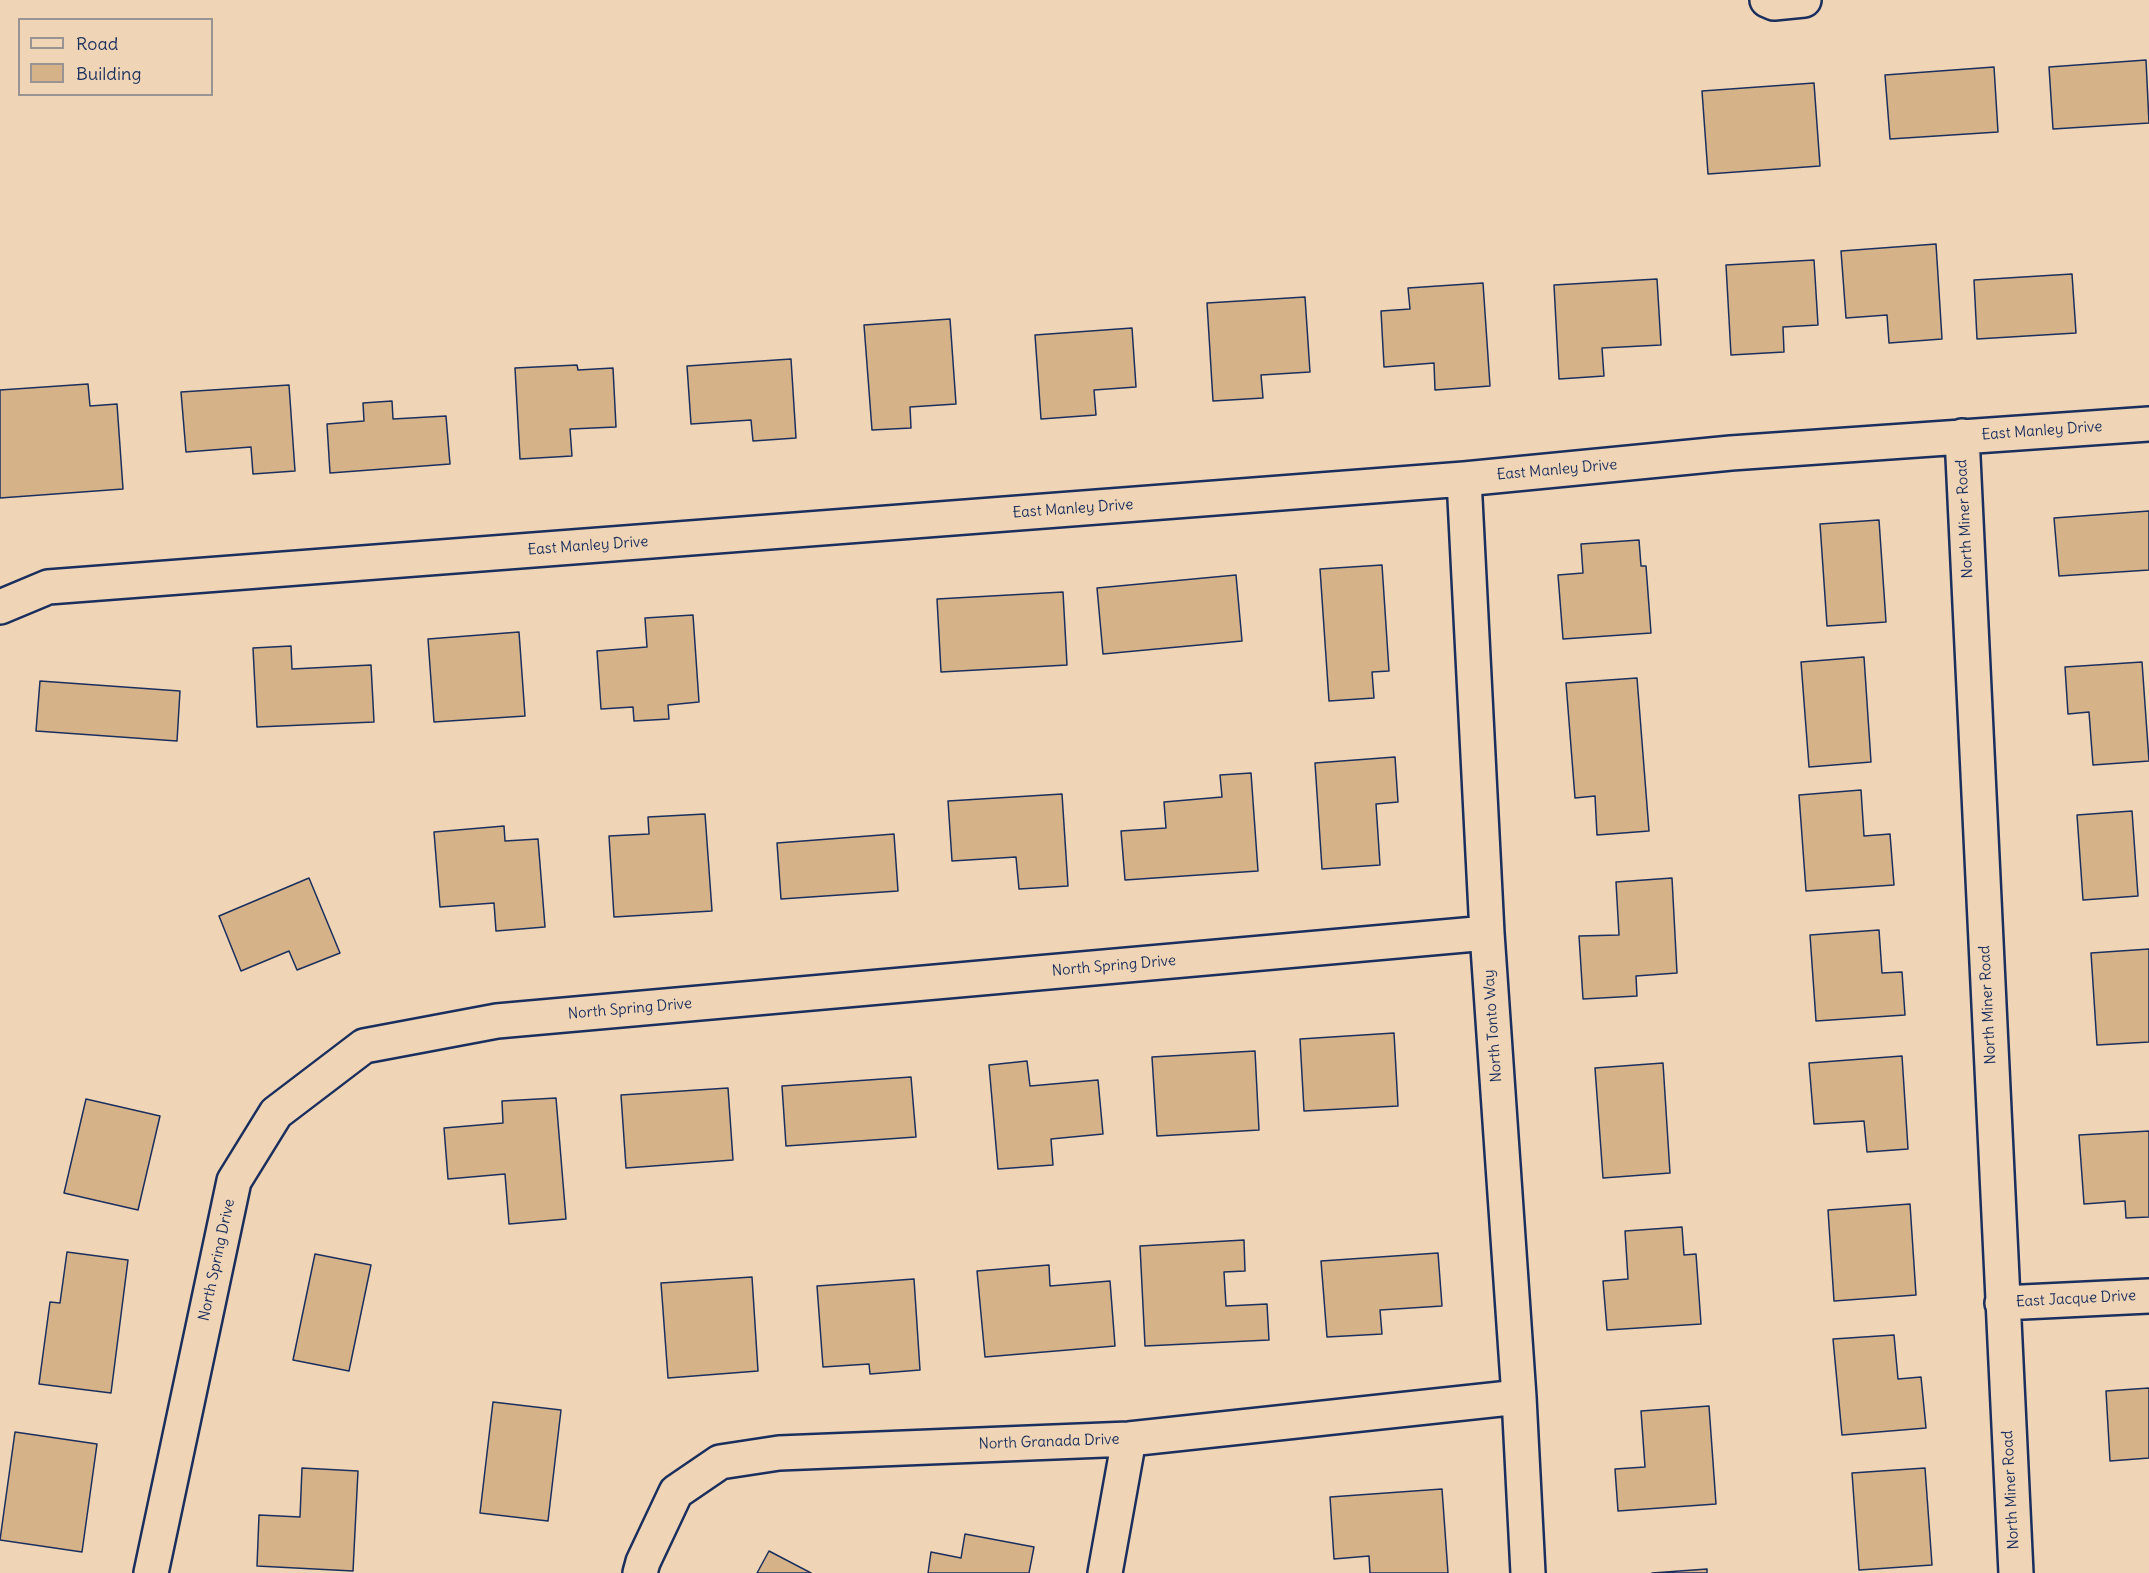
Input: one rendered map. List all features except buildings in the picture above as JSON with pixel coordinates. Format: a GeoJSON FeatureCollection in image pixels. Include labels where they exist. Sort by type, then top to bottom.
{"type":"FeatureCollection","features":[{"type":"Feature","properties":{"kind":"street"},"geometry":{"type":"LineString","coordinates":[[1767,0],[1774,3],[1804,0]]}},
{"type":"Feature","properties":{"kind":"street","name":"East Manley Drive"},"geometry":{"type":"LineString","coordinates":[[0,607],[48,587],[1464,479],[1731,453],[2149,424]]}},
{"type":"Feature","properties":{"kind":"street","name":"North Miner Road"},"geometry":{"type":"LineString","coordinates":[[1962,436],[2016,1573]]}},
{"type":"Feature","properties":{"kind":"street","name":"North Tonto Way"},"geometry":{"type":"LineString","coordinates":[[1464,479],[1487,933],[1519,1397],[1528,1573]]}},
{"type":"Feature","properties":{"kind":"street","name":"North Spring Drive"},"geometry":{"type":"LineString","coordinates":[[151,1573],[234,1181],[276,1113],[364,1046],[497,1021],[1487,933]]}},
{"type":"Feature","properties":{"kind":"street","name":"East Jacque Drive"},"geometry":{"type":"LineString","coordinates":[[2002,1303],[2149,1296]]}},
{"type":"Feature","properties":{"kind":"street","name":"North Granada Drive"},"geometry":{"type":"LineString","coordinates":[[640,1573],[675,1492],[720,1462],[779,1453],[1129,1439],[1519,1397]]}},
{"type":"Feature","properties":{"kind":"street"},"geometry":{"type":"LineString","coordinates":[[1105,1573],[1129,1439]]}}]}
